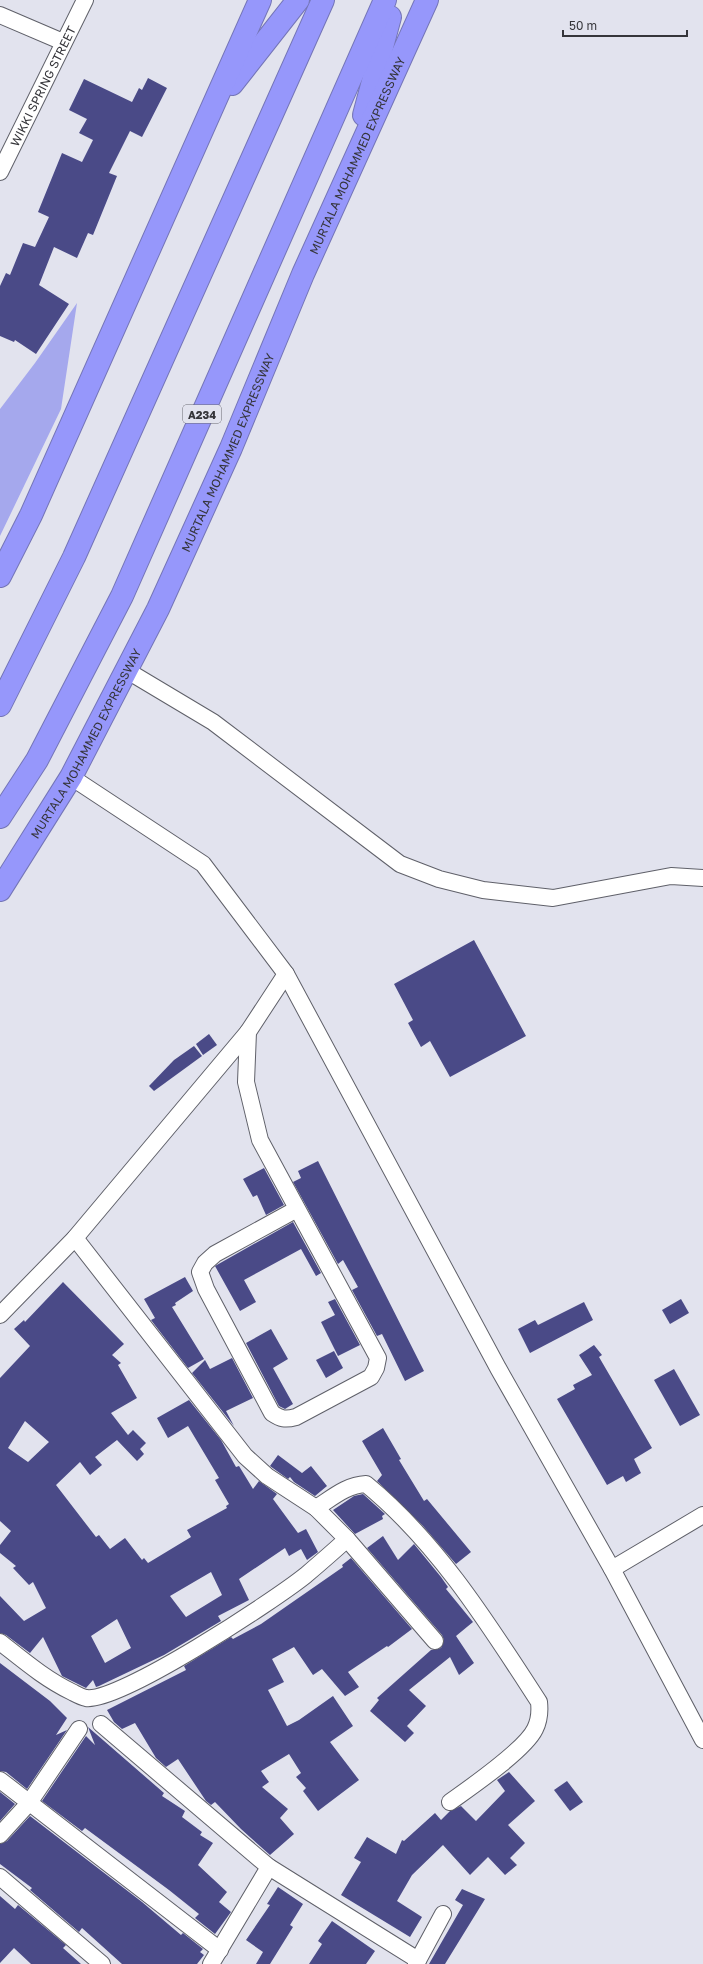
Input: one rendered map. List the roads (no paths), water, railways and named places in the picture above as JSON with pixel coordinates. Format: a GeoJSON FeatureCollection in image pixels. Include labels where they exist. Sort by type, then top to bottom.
{"type":"FeatureCollection","features":[{"type":"Feature","properties":{"kind":"highway"},"geometry":{"type":"LineString","coordinates":[[0,576],[31,515],[260,0]]}},
{"type":"Feature","properties":{"kind":"highway"},"geometry":{"type":"LineString","coordinates":[[212,109],[298,0]]}},
{"type":"Feature","properties":{"kind":"highway"},"geometry":{"type":"LineString","coordinates":[[0,705],[74,557],[323,0]]}},
{"type":"Feature","properties":{"kind":"highway","name":"A234"},"geometry":{"type":"LineString","coordinates":[[0,817],[37,760],[122,596],[385,0]]}},
{"type":"Feature","properties":{"kind":"highway"},"geometry":{"type":"LineString","coordinates":[[348,175],[394,0]]}},
{"type":"Feature","properties":{"kind":"highway","name":"MURTALA MOHAMMED EXPRESSWAY"},"geometry":{"type":"LineString","coordinates":[[0,890],[71,777],[158,609],[231,448],[303,274],[427,0]]}},
{"type":"Feature","properties":{"kind":"street","name":"WIKKI SPRING STREET"},"geometry":{"type":"LineString","coordinates":[[0,172],[85,0]]}},
{"type":"Feature","properties":{"kind":"street"},"geometry":{"type":"LineString","coordinates":[[0,15],[63,42]]}},
{"type":"Feature","properties":{"kind":"street"},"geometry":{"type":"LineString","coordinates":[[126,670],[212,722],[400,864],[439,879],[483,890],[553,898],[671,876],[703,878]]}},
{"type":"Feature","properties":{"kind":"street"},"geometry":{"type":"LineString","coordinates":[[71,777],[203,864],[286,974],[498,1368],[612,1569],[703,1740]]}},
{"type":"Feature","properties":{"kind":"street"},"geometry":{"type":"LineString","coordinates":[[0,1315],[75,1238],[248,1032],[286,974]]}},
{"type":"Feature","properties":{"kind":"street"},"geometry":{"type":"LineString","coordinates":[[248,1032],[246,1082],[260,1140],[378,1358],[376,1368],[371,1377],[296,1417],[281,1419],[272,1413],[206,1288],[200,1272],[205,1264],[215,1254],[297,1209]]}},
{"type":"Feature","properties":{"kind":"street"},"geometry":{"type":"LineString","coordinates":[[75,1238],[245,1456],[267,1476],[316,1508],[347,1539],[436,1641]]}},
{"type":"Feature","properties":{"kind":"street"},"geometry":{"type":"LineString","coordinates":[[316,1508],[347,1488],[356,1485],[366,1484],[385,1499],[422,1539],[482,1614],[539,1702],[540,1711],[535,1730],[516,1751],[450,1802]]}},
{"type":"Feature","properties":{"kind":"street"},"geometry":{"type":"LineString","coordinates":[[612,1569],[703,1515]]}},
{"type":"Feature","properties":{"kind":"street"},"geometry":{"type":"LineString","coordinates":[[0,1642],[54,1683],[85,1698],[112,1694],[169,1664],[256,1610],[306,1575],[347,1539]]}},
{"type":"Feature","properties":{"kind":"street"},"geometry":{"type":"LineString","coordinates":[[101,1724],[270,1867],[417,1962],[443,1914]]}},
{"type":"Feature","properties":{"kind":"street"},"geometry":{"type":"LineString","coordinates":[[0,1835],[29,1803],[79,1730]]}},
{"type":"Feature","properties":{"kind":"street"},"geometry":{"type":"LineString","coordinates":[[0,1780],[220,1950]]}},
{"type":"Feature","properties":{"kind":"street"},"geometry":{"type":"LineString","coordinates":[[210,1964],[270,1867]]}},
{"type":"Feature","properties":{"kind":"street"},"geometry":{"type":"LineString","coordinates":[[0,1877],[102,1964]]}}]}
